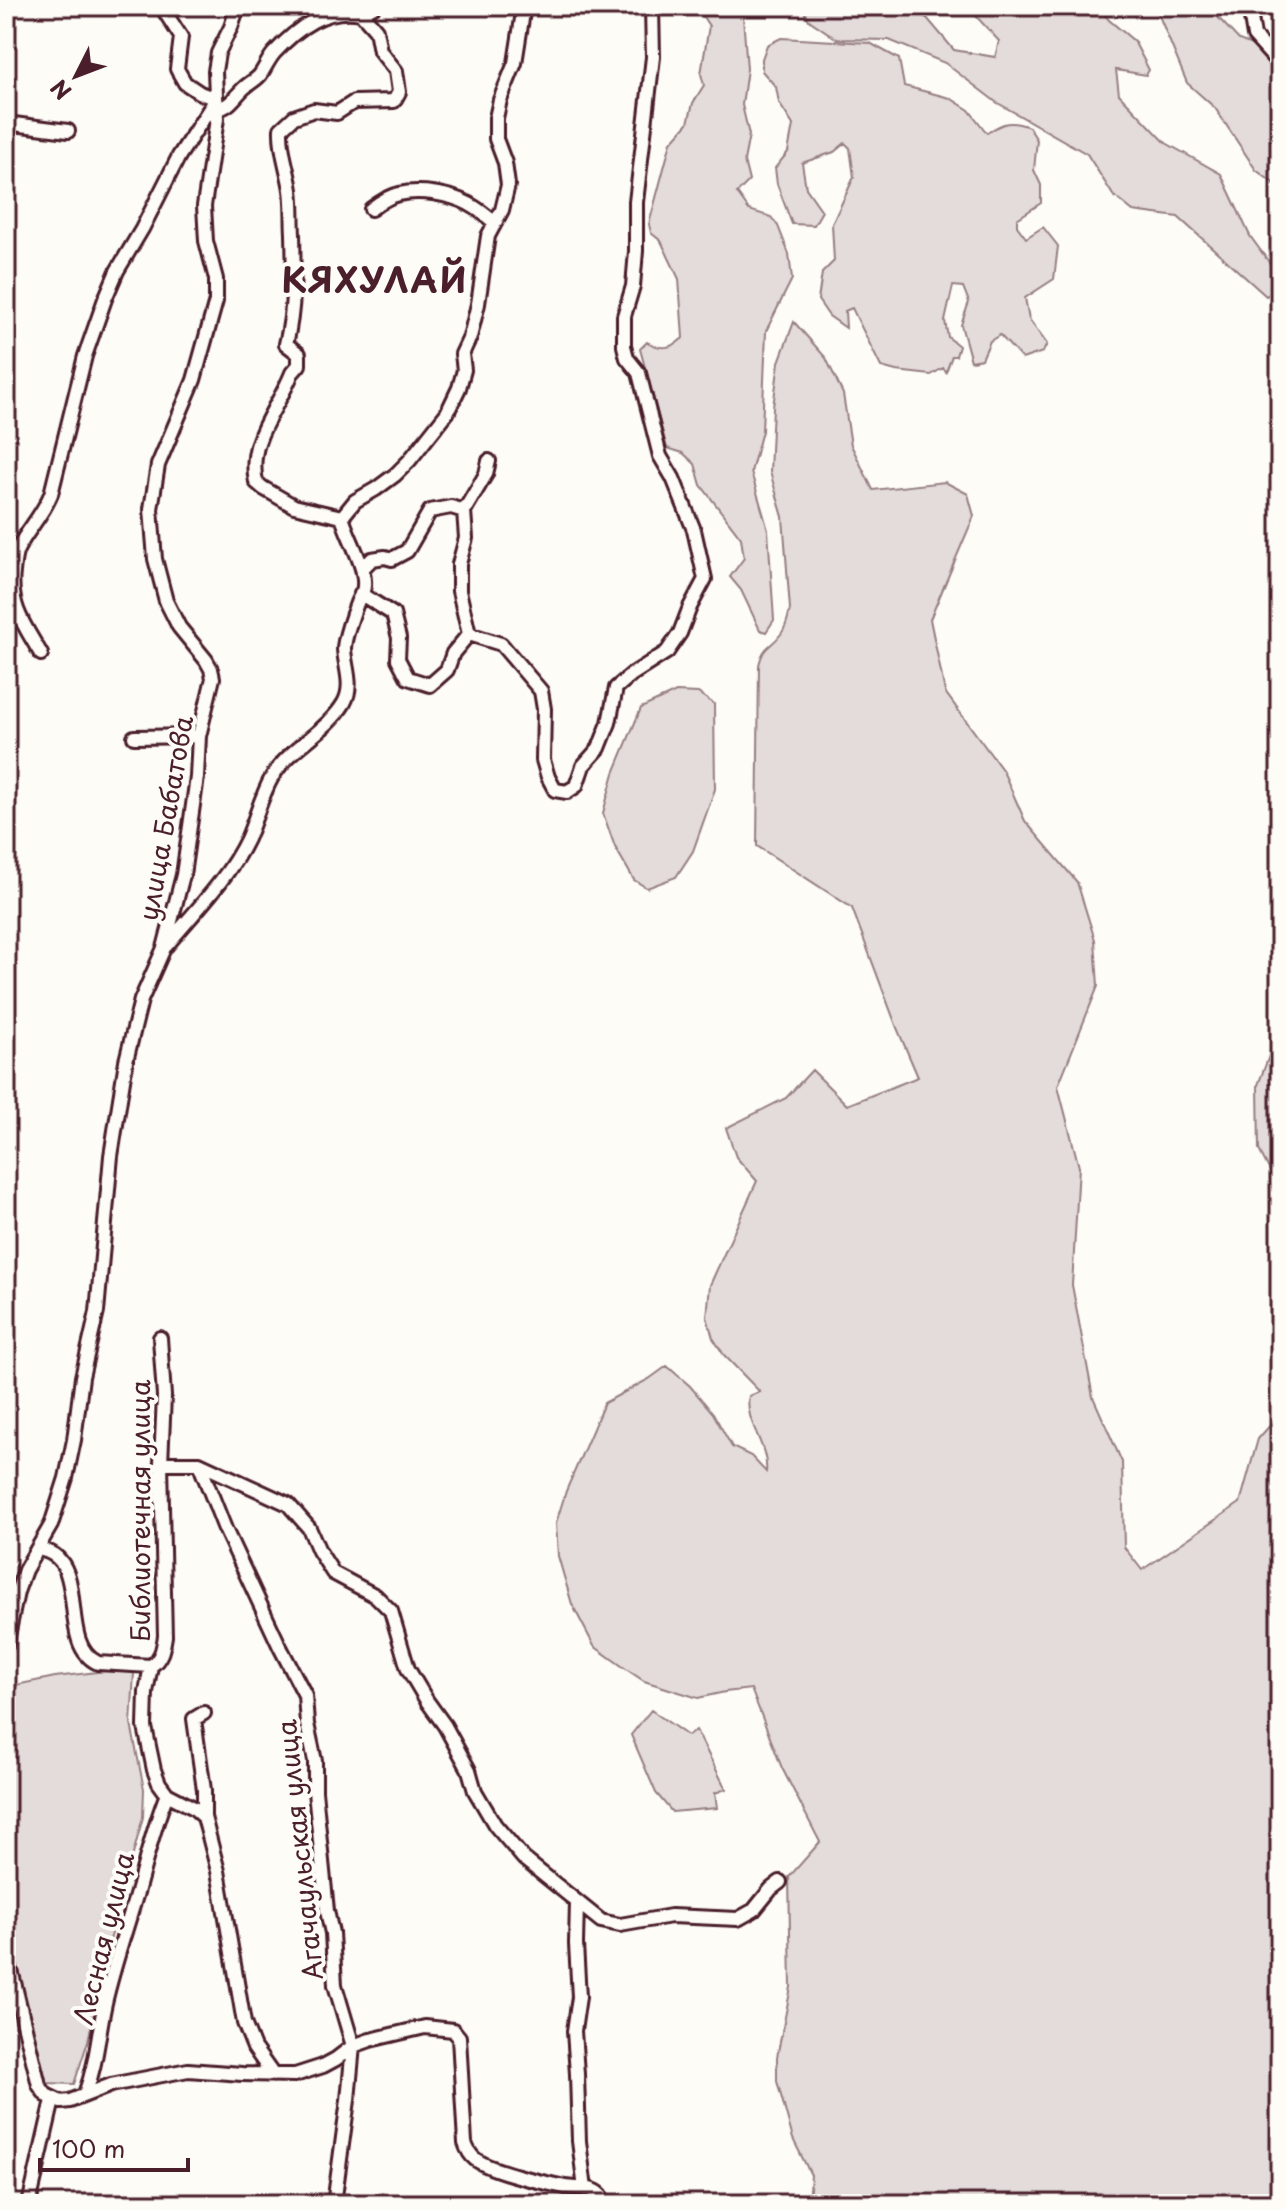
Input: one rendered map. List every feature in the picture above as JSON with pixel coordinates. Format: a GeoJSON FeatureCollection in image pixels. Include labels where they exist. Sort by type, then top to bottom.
{"type":"FeatureCollection","features":[{"type":"Feature","properties":{"kind":"street"},"geometry":{"type":"LineString","coordinates":[[164,6],[181,37],[177,69],[185,83],[225,108],[242,89],[259,77],[272,55],[296,33],[331,12],[346,10],[361,13],[374,6]]}},
{"type":"Feature","properties":{"kind":"street","name":"улица Бабатова"},"geometry":{"type":"LineString","coordinates":[[6,1646],[17,1592],[25,1570],[51,1525],[66,1478],[82,1377],[97,1312],[111,1156],[126,1061],[141,1000],[164,948],[183,875],[197,777],[199,736],[211,686],[211,669],[179,627],[166,601],[155,559],[151,509],[158,465],[194,380],[216,301],[216,279],[206,241],[204,206],[217,104],[215,71],[218,53],[238,6]]}},
{"type":"Feature","properties":{"kind":"street"},"geometry":{"type":"LineString","coordinates":[[342,517],[355,501],[395,475],[447,413],[459,388],[464,370],[462,354],[470,337],[478,304],[488,236],[502,210],[508,185],[505,163],[496,139],[496,118],[515,63],[524,6]]}},
{"type":"Feature","properties":{"kind":"street"},"geometry":{"type":"LineString","coordinates":[[469,634],[501,644],[541,691],[544,709],[543,760],[555,790],[567,792],[576,786],[583,766],[599,748],[609,723],[616,688],[667,652],[680,633],[705,579],[694,530],[673,478],[660,456],[639,373],[627,358],[624,346],[624,316],[634,274],[636,202],[653,57],[652,6]]}},
{"type":"Feature","properties":{"kind":"street"},"geometry":{"type":"LineString","coordinates":[[1249,6],[1254,36],[1280,65]]}},
{"type":"Feature","properties":{"kind":"street"},"geometry":{"type":"LineString","coordinates":[[164,948],[236,859],[275,772],[318,733],[344,703],[349,686],[344,647],[364,588],[362,569],[342,517],[294,506],[256,482],[253,468],[261,431],[299,365],[299,354],[286,344],[293,312],[294,255],[291,190],[280,146],[281,129],[294,117],[314,110],[337,113],[354,102],[394,101],[399,92],[396,71],[380,51],[376,30],[361,13]]}},
{"type":"Feature","properties":{"kind":"street"},"geometry":{"type":"LineString","coordinates":[[41,654],[14,603],[12,578],[16,552],[44,511],[51,494],[85,356],[117,271],[179,156],[217,104]]}},
{"type":"Feature","properties":{"kind":"street"},"geometry":{"type":"LineString","coordinates":[[6,123],[68,131]]}},
{"type":"Feature","properties":{"kind":"street"},"geometry":{"type":"LineString","coordinates":[[371,209],[399,194],[434,193],[472,205],[495,223]]}},
{"type":"Feature","properties":{"kind":"street"},"geometry":{"type":"LineString","coordinates":[[469,634],[459,591],[459,564],[466,538],[464,511],[486,474],[489,461]]}},
{"type":"Feature","properties":{"kind":"street"},"geometry":{"type":"LineString","coordinates":[[362,569],[372,559],[392,559],[407,551],[430,511],[451,507],[464,511]]}},
{"type":"Feature","properties":{"kind":"street"},"geometry":{"type":"LineString","coordinates":[[361,594],[393,614],[399,638],[398,659],[408,678],[430,685],[447,670],[453,653],[469,634]]}},
{"type":"Feature","properties":{"kind":"street"},"geometry":{"type":"LineString","coordinates":[[134,737],[199,736]]}},
{"type":"Feature","properties":{"kind":"street","name":"Библиотечная улица"},"geometry":{"type":"LineString","coordinates":[[160,1338],[164,1396],[161,1463],[165,1636],[162,1654],[151,1666],[146,1692],[145,1727],[154,1770],[167,1794]]}},
{"type":"Feature","properties":{"kind":"street"},"geometry":{"type":"LineString","coordinates":[[161,1463],[199,1463],[288,1504],[309,1528],[333,1573],[376,1596],[391,1611],[408,1669],[445,1726],[469,1770],[475,1791],[495,1825],[524,1859],[601,1921],[620,1925],[671,1916],[738,1919],[754,1910],[780,1882]]}},
{"type":"Feature","properties":{"kind":"street","name":"Агачаульская улица"},"geometry":{"type":"LineString","coordinates":[[199,1463],[230,1539],[305,1695],[315,1761],[315,1791],[335,1985],[353,2046],[334,2204]]}},
{"type":"Feature","properties":{"kind":"street"},"geometry":{"type":"LineString","coordinates":[[37,1549],[57,1555],[63,1563],[84,1653],[98,1663],[151,1666]]}},
{"type":"Feature","properties":{"kind":"street"},"geometry":{"type":"LineString","coordinates":[[204,1713],[194,1719],[204,1790],[204,1817],[218,1871],[244,2023],[254,2048],[273,2075]]}},
{"type":"Feature","properties":{"kind":"street"},"geometry":{"type":"LineString","coordinates":[[167,1794],[204,1817]]}},
{"type":"Feature","properties":{"kind":"street","name":"Лесная улица"},"geometry":{"type":"LineString","coordinates":[[85,2094],[94,2071],[117,1952],[138,1890],[154,1825],[167,1794]]}},
{"type":"Feature","properties":{"kind":"street"},"geometry":{"type":"LineString","coordinates":[[577,1902],[579,1997],[574,2031],[579,2141],[585,2189]]}},
{"type":"Feature","properties":{"kind":"street"},"geometry":{"type":"LineString","coordinates":[[6,1958],[39,2085],[53,2100],[70,2101],[111,2085],[188,2070],[295,2075],[323,2066],[353,2046],[370,2040],[425,2027],[453,2030],[459,2037],[465,2143],[474,2159],[532,2179],[595,2190],[601,2199]]}},
{"type":"Feature","properties":{"kind":"street"},"geometry":{"type":"LineString","coordinates":[[29,2204],[53,2100]]}},
{"type":"Feature","properties":{"kind":"shaded area"},"geometry":{"type":"Polygon","coordinates":[[[696,6],[739,6],[743,16],[747,69],[742,105],[749,135],[744,161],[749,181],[737,193],[749,210],[771,217],[778,226],[789,254],[792,279],[766,331],[762,431],[751,472],[768,530],[774,620],[766,632],[760,630],[741,590],[730,577],[744,558],[741,538],[701,485],[695,464],[683,453],[667,448],[640,349],[647,342],[666,347],[683,338],[679,279],[661,241],[651,233],[649,224],[671,142],[688,123],[693,103],[704,85],[701,74],[709,26],[696,6]]]}},
{"type":"Feature","properties":{"kind":"shaded area"},"geometry":{"type":"Polygon","coordinates":[[[801,6],[905,6],[927,18],[954,50],[995,57],[999,41],[974,14],[972,6],[1098,6],[1134,41],[1149,70],[1146,75],[1116,70],[1119,94],[1166,143],[1221,174],[1250,236],[1274,269],[1278,284],[1276,291],[1266,296],[1178,217],[1133,211],[1113,195],[1087,154],[996,102],[945,63],[889,40],[837,39],[809,20],[801,6]]]}},
{"type":"Feature","properties":{"kind":"shaded area"},"geometry":{"type":"Polygon","coordinates":[[[1155,6],[1209,6],[1239,40],[1259,48],[1270,62],[1280,83],[1280,188],[1256,170],[1215,108],[1187,83],[1155,6]]]}},
{"type":"Feature","properties":{"kind":"shaded area"},"geometry":{"type":"Polygon","coordinates":[[[781,38],[870,43],[899,59],[904,86],[950,98],[969,110],[987,133],[1007,123],[1029,127],[1037,140],[1034,170],[1041,185],[1041,203],[1017,219],[1017,226],[1026,238],[1043,227],[1058,246],[1054,279],[1025,298],[1029,319],[1047,344],[1043,352],[1022,359],[1000,335],[990,341],[982,359],[971,361],[961,325],[969,302],[963,287],[953,286],[945,321],[948,337],[959,346],[946,372],[943,368],[931,375],[881,367],[852,308],[845,311],[846,328],[829,316],[818,300],[822,273],[834,261],[832,224],[854,177],[850,148],[845,143],[834,152],[802,163],[806,188],[822,211],[814,225],[792,224],[777,184],[775,168],[788,152],[793,125],[779,103],[776,87],[762,71],[767,45],[781,38]]]}},
{"type":"Feature","properties":{"kind":"shaded area"},"geometry":{"type":"Polygon","coordinates":[[[794,322],[826,358],[843,394],[851,445],[873,490],[945,482],[968,494],[974,516],[930,619],[945,692],[1003,771],[1025,821],[1077,882],[1095,940],[1098,986],[1058,1086],[1079,1167],[1072,1285],[1093,1397],[1122,1462],[1124,1547],[1142,1570],[1240,1503],[1258,1439],[1280,1414],[1280,2204],[809,2204],[811,2175],[793,2139],[777,2081],[777,2057],[791,1987],[789,1877],[820,1842],[782,1768],[751,1689],[698,1698],[644,1681],[626,1669],[594,1646],[572,1604],[558,1556],[556,1523],[566,1491],[604,1403],[667,1366],[690,1386],[713,1413],[732,1447],[751,1456],[766,1472],[764,1453],[748,1406],[749,1396],[760,1392],[724,1355],[713,1338],[707,1317],[710,1285],[757,1181],[736,1157],[726,1128],[786,1098],[812,1070],[847,1105],[918,1077],[852,908],[757,846],[759,665],[765,650],[783,631],[790,609],[783,517],[770,472],[779,362],[794,322]]]}},
{"type":"Feature","properties":{"kind":"shaded area"},"geometry":{"type":"Polygon","coordinates":[[[676,692],[698,693],[714,704],[715,789],[693,851],[676,877],[647,888],[634,880],[615,847],[603,813],[614,773],[641,708],[676,692]]]}},
{"type":"Feature","properties":{"kind":"shaded area"},"geometry":{"type":"Polygon","coordinates":[[[1280,1027],[1280,1190],[1259,1150],[1258,1085],[1280,1027]]]}},
{"type":"Feature","properties":{"kind":"shaded area"},"geometry":{"type":"Polygon","coordinates":[[[114,1670],[134,1673],[131,1724],[144,1789],[143,1817],[108,1948],[88,2041],[74,2084],[47,2083],[17,1973],[16,1954],[6,1940],[6,1687],[114,1670]]]}},
{"type":"Feature","properties":{"kind":"shaded area"},"geometry":{"type":"Polygon","coordinates":[[[651,1710],[688,1736],[696,1730],[726,1789],[715,1793],[717,1808],[672,1812],[656,1793],[631,1735],[651,1710]]]}},
{"type":"Feature","properties":{"kind":"district","name":"КЯХУЛАЙ"},"geometry":{"type":"Point","coordinates":[375,279]}}]}
